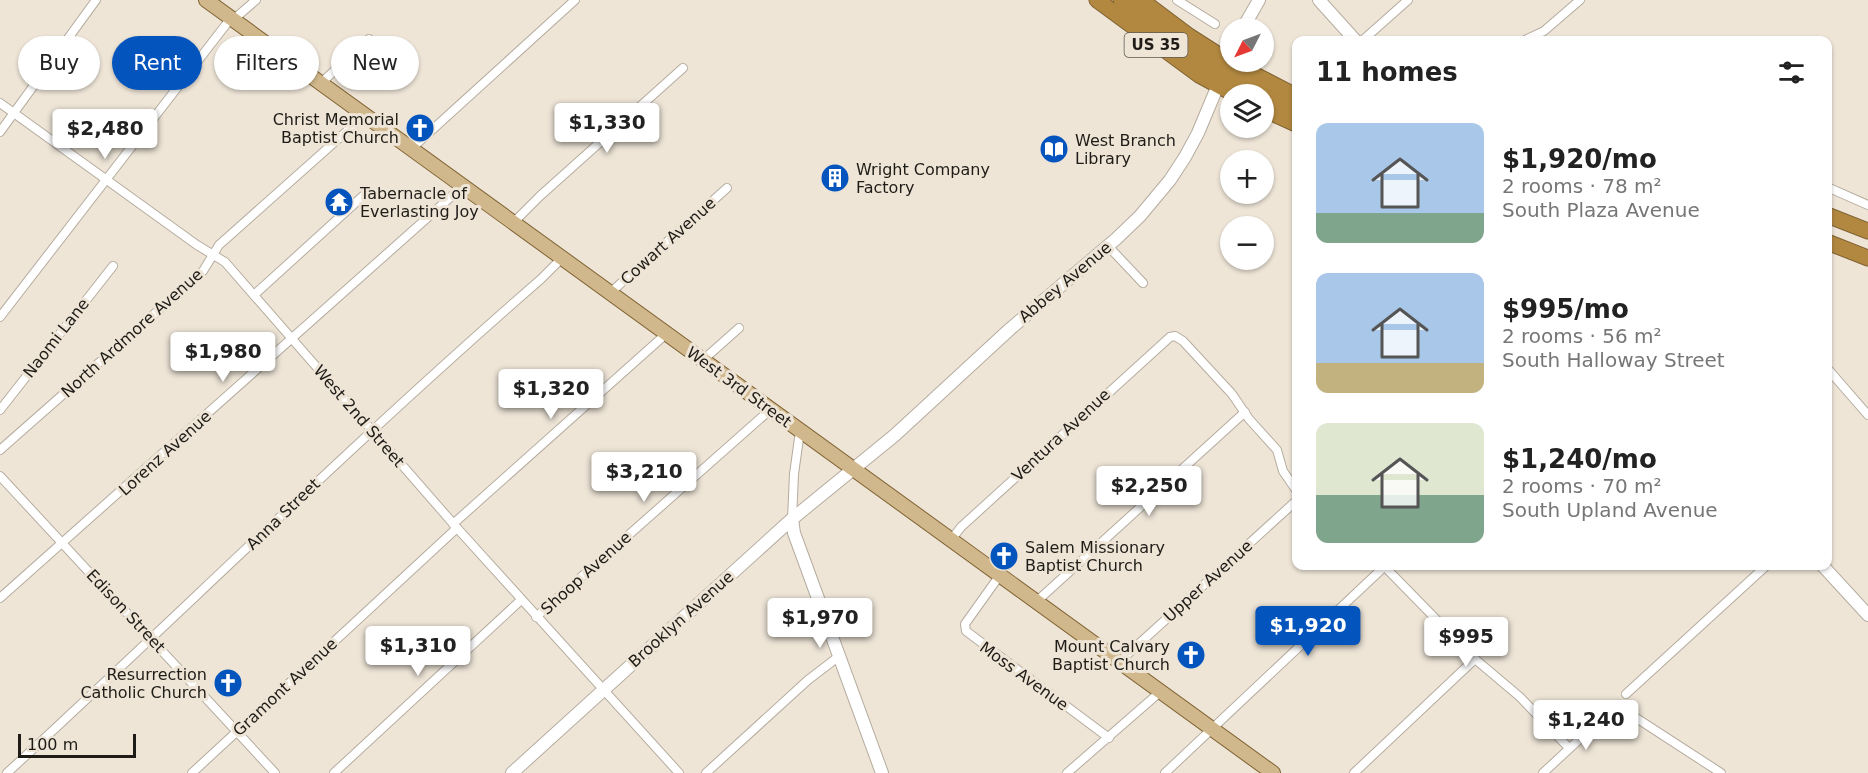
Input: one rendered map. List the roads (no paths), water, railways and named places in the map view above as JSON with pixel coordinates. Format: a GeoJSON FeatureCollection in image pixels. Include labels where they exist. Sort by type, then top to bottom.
{"type":"FeatureCollection","features":[{"type":"Feature","properties":{"kind":"highway","name":"US 35"},"geometry":{"type":"LineString","coordinates":[[1097,0],[1160,48],[1220,68]]}},
{"type":"Feature","properties":{"kind":"highway"},"geometry":{"type":"LineString","coordinates":[[1121,0],[1182,46],[1220,67]]}},
{"type":"Feature","properties":{"kind":"highway","name":"US 35"},"geometry":{"type":"LineString","coordinates":[[1142,0],[1189,36],[1220,65]]}},
{"type":"Feature","properties":{"kind":"highway"},"geometry":{"type":"LineString","coordinates":[[1228,72],[1246,84]]}},
{"type":"Feature","properties":{"kind":"highway","name":"US 35"},"geometry":{"type":"LineString","coordinates":[[1230,72],[1292,95]]}},
{"type":"Feature","properties":{"kind":"highway"},"geometry":{"type":"LineString","coordinates":[[1274,101],[1292,109]]}},
{"type":"Feature","properties":{"kind":"highway"},"geometry":{"type":"LineString","coordinates":[[1274,115],[1292,122]]}},
{"type":"Feature","properties":{"kind":"highway"},"geometry":{"type":"LineString","coordinates":[[1832,217],[1868,231]]}},
{"type":"Feature","properties":{"kind":"highway"},"geometry":{"type":"LineString","coordinates":[[1832,244],[1868,258]]}},
{"type":"Feature","properties":{"kind":"main road","name":"West 3rd Street"},"geometry":{"type":"LineString","coordinates":[[206,0],[1273,773]]}},
{"type":"Feature","properties":{"kind":"street"},"geometry":{"type":"LineString","coordinates":[[0,132],[96,0]]}},
{"type":"Feature","properties":{"kind":"street"},"geometry":{"type":"LineString","coordinates":[[0,317],[232,19],[256,0]]}},
{"type":"Feature","properties":{"kind":"street"},"geometry":{"type":"LineString","coordinates":[[411,149],[575,0]]}},
{"type":"Feature","properties":{"kind":"street"},"geometry":{"type":"LineString","coordinates":[[1177,0],[1215,24]]}},
{"type":"Feature","properties":{"kind":"street"},"geometry":{"type":"LineString","coordinates":[[1249,18],[1259,0]]}},
{"type":"Feature","properties":{"kind":"street"},"geometry":{"type":"LineString","coordinates":[[1319,0],[1351,36]]}},
{"type":"Feature","properties":{"kind":"street"},"geometry":{"type":"LineString","coordinates":[[1368,36],[1408,0]]}},
{"type":"Feature","properties":{"kind":"street"},"geometry":{"type":"LineString","coordinates":[[1534,36],[1544,32],[1580,0]]}},
{"type":"Feature","properties":{"kind":"street"},"geometry":{"type":"LineString","coordinates":[[513,223],[683,68]]}},
{"type":"Feature","properties":{"kind":"street","name":"Abbey Avenue"},"geometry":{"type":"LineString","coordinates":[[853,469],[895,435],[1010,329],[1140,216],[1170,180],[1198,133],[1224,72]]}},
{"type":"Feature","properties":{"kind":"street"},"geometry":{"type":"LineString","coordinates":[[321,83],[331,74]]}},
{"type":"Feature","properties":{"kind":"street","name":"West 2nd Street"},"geometry":{"type":"LineString","coordinates":[[0,103],[197,245],[225,262],[455,526],[679,773]]}},
{"type":"Feature","properties":{"kind":"street","name":"North Ardmore Avenue"},"geometry":{"type":"LineString","coordinates":[[0,450],[203,271],[219,245],[365,115]]}},
{"type":"Feature","properties":{"kind":"street","name":"Lorenz Avenue"},"geometry":{"type":"LineString","coordinates":[[0,598],[463,186]]}},
{"type":"Feature","properties":{"kind":"street","name":"Cowart Avenue"},"geometry":{"type":"LineString","coordinates":[[610,293],[727,188]]}},
{"type":"Feature","properties":{"kind":"street"},"geometry":{"type":"LineString","coordinates":[[1832,189],[1868,205]]}},
{"type":"Feature","properties":{"kind":"street"},"geometry":{"type":"LineString","coordinates":[[254,295],[363,196]]}},
{"type":"Feature","properties":{"kind":"street"},"geometry":{"type":"LineString","coordinates":[[1108,246],[1143,283]]}},
{"type":"Feature","properties":{"kind":"street","name":"Anna Street"},"geometry":{"type":"LineString","coordinates":[[7,773],[152,639],[371,430],[562,258]]}},
{"type":"Feature","properties":{"kind":"street","name":"Naomi Lane"},"geometry":{"type":"LineString","coordinates":[[0,410],[113,266]]}},
{"type":"Feature","properties":{"kind":"street"},"geometry":{"type":"LineString","coordinates":[[703,360],[739,328]]}},
{"type":"Feature","properties":{"kind":"street","name":"Gramont Avenue"},"geometry":{"type":"LineString","coordinates":[[192,773],[455,526],[666,334]]}},
{"type":"Feature","properties":{"kind":"street","name":"Ventura Avenue"},"geometry":{"type":"LineString","coordinates":[[951,540],[961,527],[1165,339],[1175,336],[1183,341],[1239,402],[1245,412]]}},
{"type":"Feature","properties":{"kind":"street"},"geometry":{"type":"LineString","coordinates":[[1832,374],[1868,416]]}},
{"type":"Feature","properties":{"kind":"street","name":"Shoop Avenue"},"geometry":{"type":"LineString","coordinates":[[536,617],[771,409]]}},
{"type":"Feature","properties":{"kind":"street"},"geometry":{"type":"LineString","coordinates":[[1036,602],[1245,412],[1277,450],[1283,471],[1292,484]]}},
{"type":"Feature","properties":{"kind":"street"},"geometry":{"type":"LineString","coordinates":[[800,431],[794,474],[792,519],[794,533],[882,773]]}},
{"type":"Feature","properties":{"kind":"street","name":"Brooklyn Avenue"},"geometry":{"type":"LineString","coordinates":[[512,773],[792,519],[853,469]]}},
{"type":"Feature","properties":{"kind":"street","name":"Edison Street"},"geometry":{"type":"LineString","coordinates":[[0,476],[275,773]]}},
{"type":"Feature","properties":{"kind":"street","name":"Upper Avenue"},"geometry":{"type":"LineString","coordinates":[[1119,662],[1292,505]]}},
{"type":"Feature","properties":{"kind":"street"},"geometry":{"type":"LineString","coordinates":[[1165,773],[1381,570]]}},
{"type":"Feature","properties":{"kind":"street"},"geometry":{"type":"LineString","coordinates":[[1389,570],[1475,659],[1520,697],[1569,748]]}},
{"type":"Feature","properties":{"kind":"street"},"geometry":{"type":"LineString","coordinates":[[1626,694],[1762,570]]}},
{"type":"Feature","properties":{"kind":"street"},"geometry":{"type":"LineString","coordinates":[[1827,570],[1867,611]]}},
{"type":"Feature","properties":{"kind":"street","name":"Moss Avenue"},"geometry":{"type":"LineString","coordinates":[[1000,575],[965,624],[966,631],[1109,738]]}},
{"type":"Feature","properties":{"kind":"street","name":"Shoop Avenue"},"geometry":{"type":"LineString","coordinates":[[334,773],[521,600]]}},
{"type":"Feature","properties":{"kind":"street"},"geometry":{"type":"LineString","coordinates":[[706,773],[808,680],[838,657]]}},
{"type":"Feature","properties":{"kind":"street"},"geometry":{"type":"LineString","coordinates":[[1354,773],[1475,659]]}},
{"type":"Feature","properties":{"kind":"street"},"geometry":{"type":"LineString","coordinates":[[1067,773],[1160,692]]}},
{"type":"Feature","properties":{"kind":"street"},"geometry":{"type":"LineString","coordinates":[[1543,773],[1616,708],[1624,710],[1721,773]]}},
{"type":"Feature","properties":{"kind":"place","name":"Christ Memorial Baptist Church"},"geometry":{"type":"Point","coordinates":[420,128]}},
{"type":"Feature","properties":{"kind":"place","name":"West Branch Library"},"geometry":{"type":"Point","coordinates":[1054,149]}},
{"type":"Feature","properties":{"kind":"place","name":"Wright Company Factory"},"geometry":{"type":"Point","coordinates":[835,178]}},
{"type":"Feature","properties":{"kind":"place","name":"Tabernacle of Everlasting Joy"},"geometry":{"type":"Point","coordinates":[339,202]}},
{"type":"Feature","properties":{"kind":"place","name":"Salem Missionary Baptist Church"},"geometry":{"type":"Point","coordinates":[1004,556]}},
{"type":"Feature","properties":{"kind":"place","name":"Mount Calvary Baptist Church"},"geometry":{"type":"Point","coordinates":[1191,655]}},
{"type":"Feature","properties":{"kind":"place","name":"Resurrection Catholic Church"},"geometry":{"type":"Point","coordinates":[228,683]}}]}
